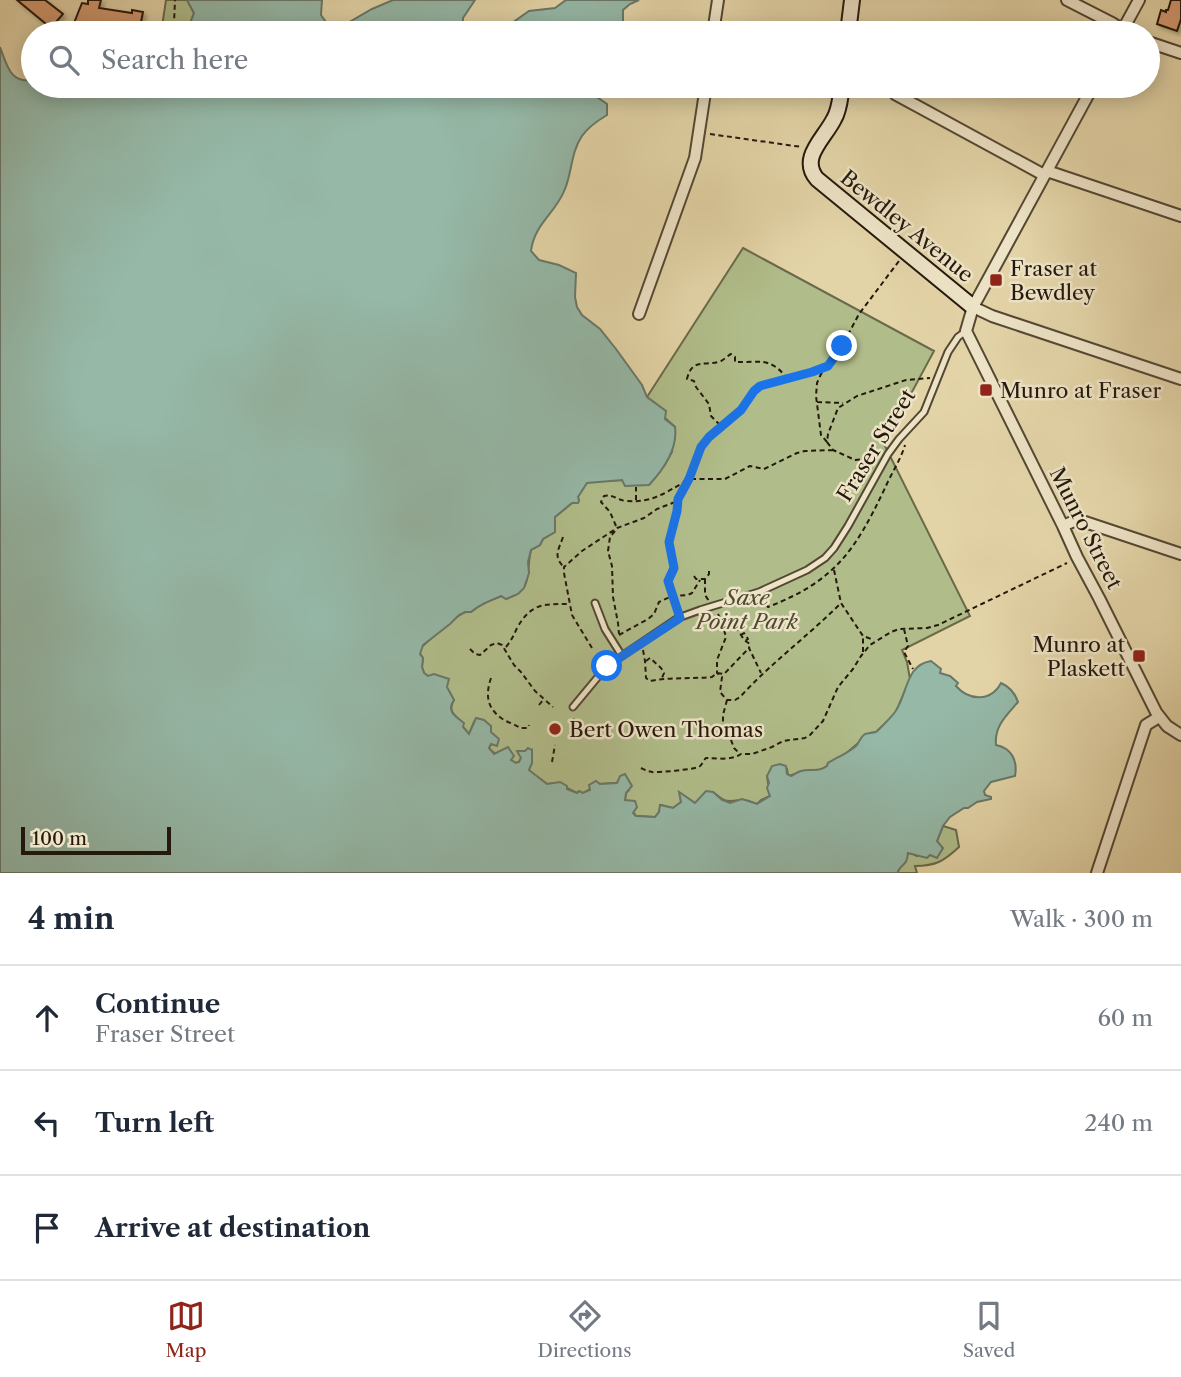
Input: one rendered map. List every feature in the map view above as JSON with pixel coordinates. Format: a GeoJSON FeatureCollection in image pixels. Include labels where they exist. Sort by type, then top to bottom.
{"type":"FeatureCollection","features":[{"type":"Feature","properties":{"kind":"street"},"geometry":{"type":"LineString","coordinates":[[715,21],[718,0]]}},
{"type":"Feature","properties":{"kind":"street"},"geometry":{"type":"LineString","coordinates":[[849,21],[852,0]]}},
{"type":"Feature","properties":{"kind":"street"},"geometry":{"type":"LineString","coordinates":[[1067,0],[1104,21]]}},
{"type":"Feature","properties":{"kind":"street"},"geometry":{"type":"LineString","coordinates":[[1129,21],[1139,0]]}},
{"type":"Feature","properties":{"kind":"street"},"geometry":{"type":"LineString","coordinates":[[1160,46],[1181,53]]}},
{"type":"Feature","properties":{"kind":"street"},"geometry":{"type":"LineString","coordinates":[[639,314],[695,158],[704,98]]}},
{"type":"Feature","properties":{"kind":"street"},"geometry":{"type":"LineString","coordinates":[[815,149],[838,111],[840,98]]}},
{"type":"Feature","properties":{"kind":"street"},"geometry":{"type":"LineString","coordinates":[[903,98],[1046,173],[1181,216]]}},
{"type":"Feature","properties":{"kind":"street","name":"Fraser Street"},"geometry":{"type":"LineString","coordinates":[[966,331],[974,307],[1087,98]]}},
{"type":"Feature","properties":{"kind":"street","name":"Bewdley Avenue"},"geometry":{"type":"LineString","coordinates":[[815,149],[810,159],[810,168],[817,180],[974,307],[992,316],[1181,379]]}},
{"type":"Feature","properties":{"kind":"street","name":"Munro Street"},"geometry":{"type":"LineString","coordinates":[[966,331],[1159,717],[1167,726],[1181,734]]}},
{"type":"Feature","properties":{"kind":"street"},"geometry":{"type":"LineString","coordinates":[[1063,526],[1085,522],[1181,554]]}},
{"type":"Feature","properties":{"kind":"street"},"geometry":{"type":"LineString","coordinates":[[1097,873],[1146,725],[1159,717]]}},
{"type":"Feature","properties":{"kind":"lane","name":"Fraser Street"},"geometry":{"type":"LineString","coordinates":[[573,707],[607,666],[680,618],[759,592],[825,558],[848,526],[899,439],[924,412],[953,345],[966,331]]}},
{"type":"Feature","properties":{"kind":"lane"},"geometry":{"type":"LineString","coordinates":[[595,603],[605,629],[622,656]]}},
{"type":"Feature","properties":{"kind":"path"},"geometry":{"type":"LineString","coordinates":[[174,21],[175,0]]}},
{"type":"Feature","properties":{"kind":"path"},"geometry":{"type":"LineString","coordinates":[[699,132],[815,149]]}},
{"type":"Feature","properties":{"kind":"path"},"geometry":{"type":"LineString","coordinates":[[833,450],[821,435],[817,383],[842,346],[859,314],[906,252]]}},
{"type":"Feature","properties":{"kind":"path"},"geometry":{"type":"LineString","coordinates":[[721,426],[711,416],[709,404],[694,381],[687,379],[692,368],[702,363],[721,361],[731,354],[735,357],[735,362],[767,363],[787,378]]}},
{"type":"Feature","properties":{"kind":"path"},"geometry":{"type":"LineString","coordinates":[[680,618],[668,581],[674,568],[669,542],[678,499],[701,447],[741,410],[760,386],[828,366]]}},
{"type":"Feature","properties":{"kind":"path"},"geometry":{"type":"LineString","coordinates":[[827,442],[838,408],[844,403],[906,380],[938,378]]}},
{"type":"Feature","properties":{"kind":"path"},"geometry":{"type":"LineString","coordinates":[[817,402],[844,403]]}},
{"type":"Feature","properties":{"kind":"path"},"geometry":{"type":"LineString","coordinates":[[617,528],[610,512],[602,505],[604,496],[611,495],[625,501],[662,496],[689,479],[725,479],[750,466],[764,469],[805,451],[833,450],[855,460],[871,458],[882,465]]}},
{"type":"Feature","properties":{"kind":"path"},"geometry":{"type":"LineString","coordinates":[[636,487],[636,500]]}},
{"type":"Feature","properties":{"kind":"path"},"geometry":{"type":"LineString","coordinates":[[564,567],[573,557],[617,528],[644,518],[678,499]]}},
{"type":"Feature","properties":{"kind":"path"},"geometry":{"type":"LineString","coordinates":[[617,528],[610,537],[608,551],[620,643]]}},
{"type":"Feature","properties":{"kind":"path"},"geometry":{"type":"LineString","coordinates":[[563,537],[556,554],[564,567],[569,604],[572,615],[592,648]]}},
{"type":"Feature","properties":{"kind":"path"},"geometry":{"type":"LineString","coordinates":[[640,768],[648,772],[690,769],[699,767],[706,758],[718,760],[738,757],[783,741],[805,738],[823,721],[838,687],[870,645],[891,632],[938,625],[1077,557]]}},
{"type":"Feature","properties":{"kind":"path"},"geometry":{"type":"LineString","coordinates":[[709,569],[705,579],[705,595],[720,619],[726,638],[717,660],[717,673]]}},
{"type":"Feature","properties":{"kind":"path"},"geometry":{"type":"LineString","coordinates":[[834,569],[841,603],[863,636],[862,656]]}},
{"type":"Feature","properties":{"kind":"path"},"geometry":{"type":"LineString","coordinates":[[694,576],[696,579],[705,579]]}},
{"type":"Feature","properties":{"kind":"path"},"geometry":{"type":"LineString","coordinates":[[619,635],[648,619],[654,614],[659,602],[672,596],[692,593],[700,580]]}},
{"type":"Feature","properties":{"kind":"path"},"geometry":{"type":"LineString","coordinates":[[717,673],[722,677],[720,692],[727,699],[735,700],[841,603]]}},
{"type":"Feature","properties":{"kind":"path"},"geometry":{"type":"LineString","coordinates":[[505,648],[529,612],[541,605],[569,604]]}},
{"type":"Feature","properties":{"kind":"path"},"geometry":{"type":"LineString","coordinates":[[720,619],[735,625],[741,636],[750,644],[749,648],[762,675]]}},
{"type":"Feature","properties":{"kind":"path"},"geometry":{"type":"LineString","coordinates":[[904,629],[908,646],[904,652],[914,669]]}},
{"type":"Feature","properties":{"kind":"path"},"geometry":{"type":"LineString","coordinates":[[863,636],[878,640]]}},
{"type":"Feature","properties":{"kind":"path"},"geometry":{"type":"LineString","coordinates":[[641,642],[645,675],[648,680],[653,681],[662,678],[692,679],[724,674],[749,648]]}},
{"type":"Feature","properties":{"kind":"path"},"geometry":{"type":"LineString","coordinates":[[470,649],[480,655],[494,644],[500,644],[514,665],[553,707]]}},
{"type":"Feature","properties":{"kind":"path"},"geometry":{"type":"LineString","coordinates":[[645,661],[650,659],[661,668],[664,673],[662,678]]}},
{"type":"Feature","properties":{"kind":"path"},"geometry":{"type":"LineString","coordinates":[[491,678],[488,688],[488,705],[491,709],[505,721],[520,728],[528,728],[529,724]]}},
{"type":"Feature","properties":{"kind":"path"},"geometry":{"type":"LineString","coordinates":[[539,705],[544,699]]}},
{"type":"Feature","properties":{"kind":"path"},"geometry":{"type":"LineString","coordinates":[[727,699],[723,725],[734,748],[741,754]]}},
{"type":"Feature","properties":{"kind":"path"},"geometry":{"type":"LineString","coordinates":[[574,718],[573,727],[578,735],[576,740]]}},
{"type":"Feature","properties":{"kind":"path"},"geometry":{"type":"LineString","coordinates":[[552,762],[555,745]]}},
{"type":"Feature","properties":{"kind":"green space"},"geometry":{"type":"Polygon","coordinates":[[[166,0],[187,0],[194,13],[191,21],[163,21],[166,0]]]}},
{"type":"Feature","properties":{"kind":"green space","name":"Saxe Point Park"},"geometry":{"type":"Polygon","coordinates":[[[743,248],[934,351],[884,444],[970,616],[902,650],[910,679],[895,714],[876,732],[870,733],[824,768],[788,776],[787,769],[767,776],[770,796],[757,804],[744,800],[725,800],[713,792],[695,803],[680,793],[681,802],[673,808],[661,805],[655,817],[636,816],[625,800],[629,790],[619,780],[617,783],[599,784],[583,793],[577,793],[560,783],[547,784],[528,770],[532,763],[532,750],[516,763],[492,751],[489,748],[495,736],[474,722],[469,734],[453,713],[451,707],[454,700],[439,677],[424,673],[420,652],[427,642],[463,613],[471,612],[501,596],[506,599],[521,590],[527,579],[531,550],[555,532],[555,517],[572,503],[578,502],[577,497],[587,482],[623,480],[649,485],[672,452],[675,427],[665,418],[665,411],[647,397],[743,248]]]}},
{"type":"Feature","properties":{"kind":"green space"},"geometry":{"type":"Polygon","coordinates":[[[943,826],[956,830],[959,847],[939,862],[915,866],[917,873],[897,873],[908,853],[917,856],[937,841],[943,826]]]}},
{"type":"Feature","properties":{"kind":"shaded area"},"geometry":{"type":"Polygon","coordinates":[[[187,0],[322,0],[321,15],[325,21],[191,21],[194,13],[187,0]]]}},
{"type":"Feature","properties":{"kind":"shaded area"},"geometry":{"type":"Polygon","coordinates":[[[393,0],[475,0],[463,21],[351,21],[393,0]]]}},
{"type":"Feature","properties":{"kind":"shaded area"},"geometry":{"type":"Polygon","coordinates":[[[566,0],[639,0],[623,10],[623,21],[515,21],[529,11],[555,8],[566,0]]]}},
{"type":"Feature","properties":{"kind":"shaded area"},"geometry":{"type":"Polygon","coordinates":[[[0,47],[10,72],[21,79],[21,98],[598,98],[607,104],[607,115],[590,127],[578,142],[565,189],[536,233],[531,251],[539,260],[576,273],[577,307],[616,349],[642,385],[647,397],[666,411],[665,419],[675,427],[674,443],[664,466],[649,485],[625,486],[622,480],[587,483],[578,497],[578,503],[572,503],[555,517],[555,532],[531,550],[529,573],[524,588],[518,594],[506,599],[501,596],[471,612],[459,615],[423,645],[420,654],[423,658],[424,673],[449,679],[447,687],[454,700],[451,710],[464,723],[463,727],[469,734],[476,718],[491,726],[491,732],[499,739],[497,746],[491,744],[489,748],[494,754],[508,747],[514,756],[511,760],[516,763],[521,758],[517,751],[525,751],[528,748],[532,750],[529,770],[547,784],[560,782],[577,793],[590,790],[589,785],[596,781],[600,784],[617,783],[620,776],[625,774],[632,786],[626,793],[625,800],[635,801],[637,807],[633,813],[636,816],[655,817],[660,805],[673,808],[681,802],[679,792],[695,803],[706,791],[713,792],[730,803],[742,799],[757,804],[770,796],[767,776],[772,766],[786,766],[787,774],[791,776],[801,771],[827,766],[853,749],[865,734],[878,731],[895,712],[916,668],[931,661],[941,669],[940,673],[950,676],[958,683],[956,686],[967,695],[980,697],[992,694],[1001,683],[1014,693],[1018,702],[999,726],[996,738],[996,745],[1006,749],[1012,756],[1015,776],[991,782],[984,791],[991,799],[977,802],[950,817],[937,841],[943,848],[937,858],[908,853],[906,861],[897,873],[0,873],[0,47]]]}},
{"type":"Feature","properties":{"kind":"building"},"geometry":{"type":"Polygon","coordinates":[[[17,0],[45,0],[63,14],[57,21],[42,21],[17,0]]]}},
{"type":"Feature","properties":{"kind":"building"},"geometry":{"type":"Polygon","coordinates":[[[88,0],[101,0],[99,8],[143,12],[141,21],[75,21],[82,3],[88,4],[88,0]]]}},
{"type":"Feature","properties":{"kind":"building"},"geometry":{"type":"Polygon","coordinates":[[[1171,0],[1181,0],[1181,19],[1177,31],[1160,25],[1158,21],[1161,10],[1168,10],[1171,0]]]}},
{"type":"Feature","properties":{"kind":"place","name":"Fraser at Bewdley"},"geometry":{"type":"Point","coordinates":[996,280]}},
{"type":"Feature","properties":{"kind":"place","name":"Munro at Fraser"},"geometry":{"type":"Point","coordinates":[986,390]}},
{"type":"Feature","properties":{"kind":"place","name":"Munro at Plaskett"},"geometry":{"type":"Point","coordinates":[1139,656]}},
{"type":"Feature","properties":{"kind":"place","name":"Bert Owen Thomas"},"geometry":{"type":"Point","coordinates":[555,729]}},
{"type":"Feature","properties":{"kind":"route"},"geometry":{"type":"LineString","coordinates":[[607,666],[680,618],[668,581],[674,568],[669,542],[678,499],[701,447],[716,429],[741,410],[760,386],[828,366],[842,346]]}}]}
